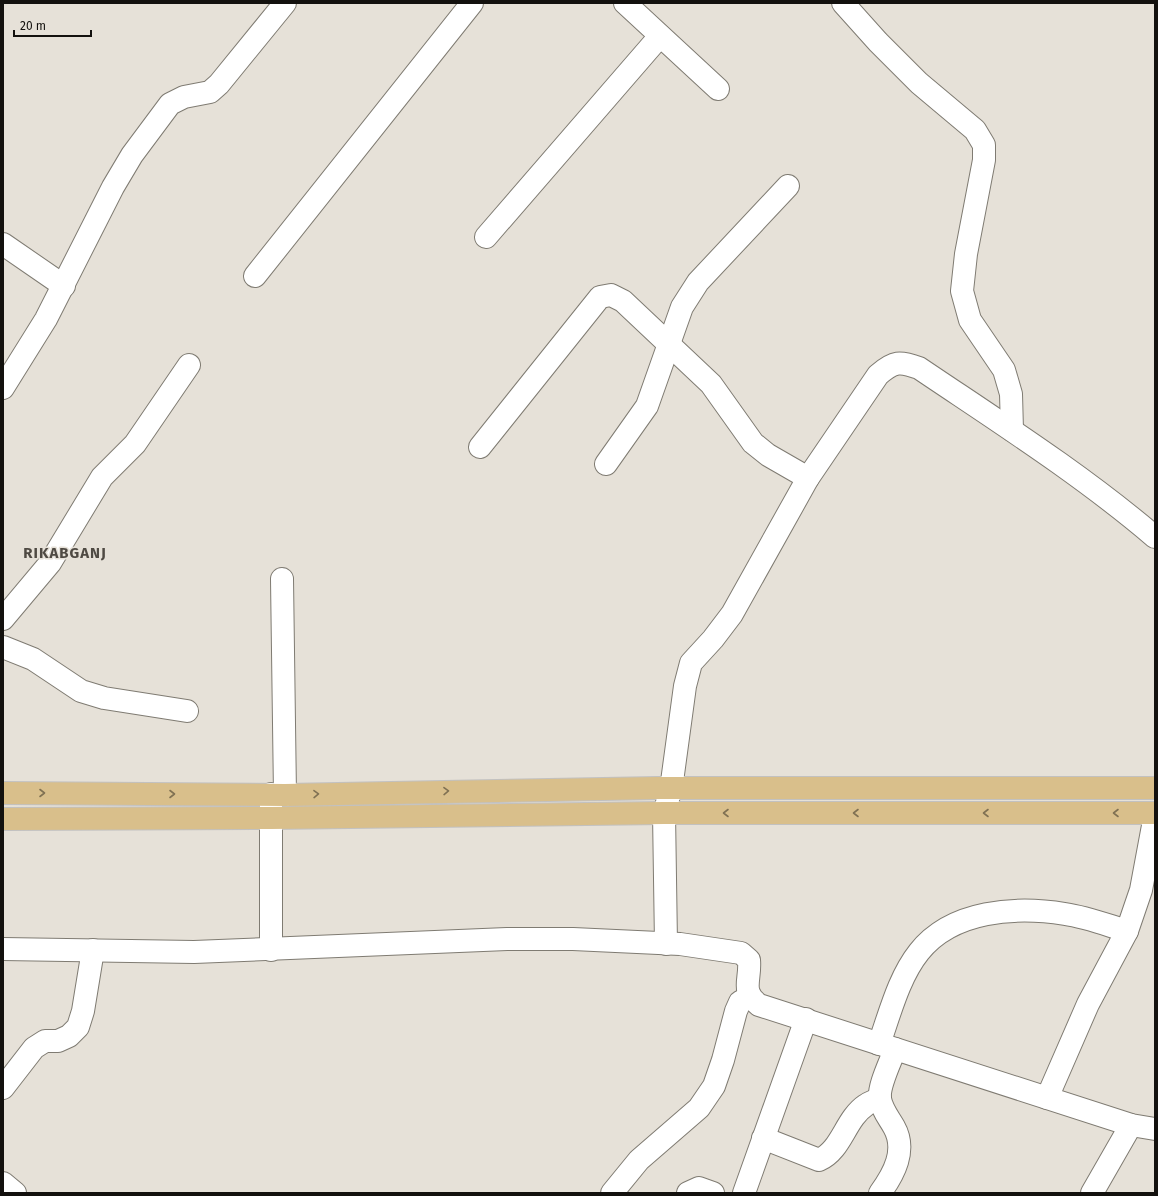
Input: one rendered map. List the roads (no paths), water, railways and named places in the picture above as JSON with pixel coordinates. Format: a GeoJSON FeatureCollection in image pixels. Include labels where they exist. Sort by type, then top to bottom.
{"type":"FeatureCollection","features":[{"type":"Feature","properties":{"kind":"main road"},"geometry":{"type":"LineString","coordinates":[[3,793],[278,795],[671,789],[1155,788]]}},
{"type":"Feature","properties":{"kind":"main road"},"geometry":{"type":"LineString","coordinates":[[3,819],[271,818],[664,812],[1155,814]]}},
{"type":"Feature","properties":{"kind":"street"},"geometry":{"type":"LineString","coordinates":[[3,388],[26,354],[64,286],[113,187],[132,155],[149,131],[170,104],[184,97],[210,92],[219,84],[285,3]]}},
{"type":"Feature","properties":{"kind":"street"},"geometry":{"type":"LineString","coordinates":[[255,276],[472,3]]}},
{"type":"Feature","properties":{"kind":"street"},"geometry":{"type":"LineString","coordinates":[[624,3],[718,89]]}},
{"type":"Feature","properties":{"kind":"street"},"geometry":{"type":"LineString","coordinates":[[843,3],[878,42],[919,83],[975,130],[984,145],[984,160],[966,254],[962,291],[970,320],[1004,370],[1011,394],[1012,430]]}},
{"type":"Feature","properties":{"kind":"street"},"geometry":{"type":"LineString","coordinates":[[486,237],[660,36]]}},
{"type":"Feature","properties":{"kind":"street"},"geometry":{"type":"LineString","coordinates":[[606,464],[647,406],[682,307],[698,282],[788,186]]}},
{"type":"Feature","properties":{"kind":"street"},"geometry":{"type":"LineString","coordinates":[[3,244],[64,286]]}},
{"type":"Feature","properties":{"kind":"street"},"geometry":{"type":"LineString","coordinates":[[480,447],[600,297],[611,294],[623,301],[711,384],[753,443],[768,455],[808,478]]}},
{"type":"Feature","properties":{"kind":"street"},"geometry":{"type":"LineString","coordinates":[[666,944],[664,812],[671,789],[685,686],[691,662],[713,639],[732,614],[808,478],[878,375],[888,366],[904,362],[919,368],[1012,430],[1132,518],[1155,537]]}},
{"type":"Feature","properties":{"kind":"street"},"geometry":{"type":"LineString","coordinates":[[3,619],[50,563],[102,477],[134,444],[189,366]]}},
{"type":"Feature","properties":{"kind":"street"},"geometry":{"type":"LineString","coordinates":[[272,950],[271,818],[278,795],[282,579]]}},
{"type":"Feature","properties":{"kind":"street"},"geometry":{"type":"LineString","coordinates":[[3,647],[33,659],[81,691],[104,698],[187,711]]}},
{"type":"Feature","properties":{"kind":"street"},"geometry":{"type":"LineString","coordinates":[[1047,1098],[1088,1004],[1127,931],[1141,890],[1155,814]]}},
{"type":"Feature","properties":{"kind":"street"},"geometry":{"type":"LineString","coordinates":[[880,1193],[889,1180],[898,1161],[898,1147],[895,1129],[884,1111],[880,1098],[887,1046],[906,971],[918,952],[933,936],[950,927],[979,916],[1018,910],[1065,914],[1127,931]]}},
{"type":"Feature","properties":{"kind":"street"},"geometry":{"type":"LineString","coordinates":[[3,949],[194,952],[272,950],[507,939],[573,939],[666,944],[741,953],[749,960],[747,989],[749,997],[759,1005],[1131,1125],[1155,1129]]}},
{"type":"Feature","properties":{"kind":"street"},"geometry":{"type":"LineString","coordinates":[[3,1088],[34,1048],[45,1041],[58,1041],[69,1036],[78,1027],[83,1011],[93,950]]}},
{"type":"Feature","properties":{"kind":"street"},"geometry":{"type":"LineString","coordinates":[[612,1193],[639,1160],[700,1108],[716,1080],[724,1060],[736,1011],[740,1002],[749,997]]}},
{"type":"Feature","properties":{"kind":"street"},"geometry":{"type":"LineString","coordinates":[[744,1193],[806,1020]]}},
{"type":"Feature","properties":{"kind":"street"},"geometry":{"type":"LineString","coordinates":[[763,1138],[819,1160],[826,1157],[830,1153],[853,1118],[865,1105],[880,1098]]}},
{"type":"Feature","properties":{"kind":"street"},"geometry":{"type":"LineString","coordinates":[[1092,1193],[1131,1125]]}},
{"type":"Feature","properties":{"kind":"street"},"geometry":{"type":"LineString","coordinates":[[3,1183],[15,1193]]}},
{"type":"Feature","properties":{"kind":"street"},"geometry":{"type":"LineString","coordinates":[[688,1193],[699,1188],[713,1193]]}},
{"type":"Feature","properties":{"kind":"district","name":"RIKABGANJ"},"geometry":{"type":"Point","coordinates":[65,553]}}]}
